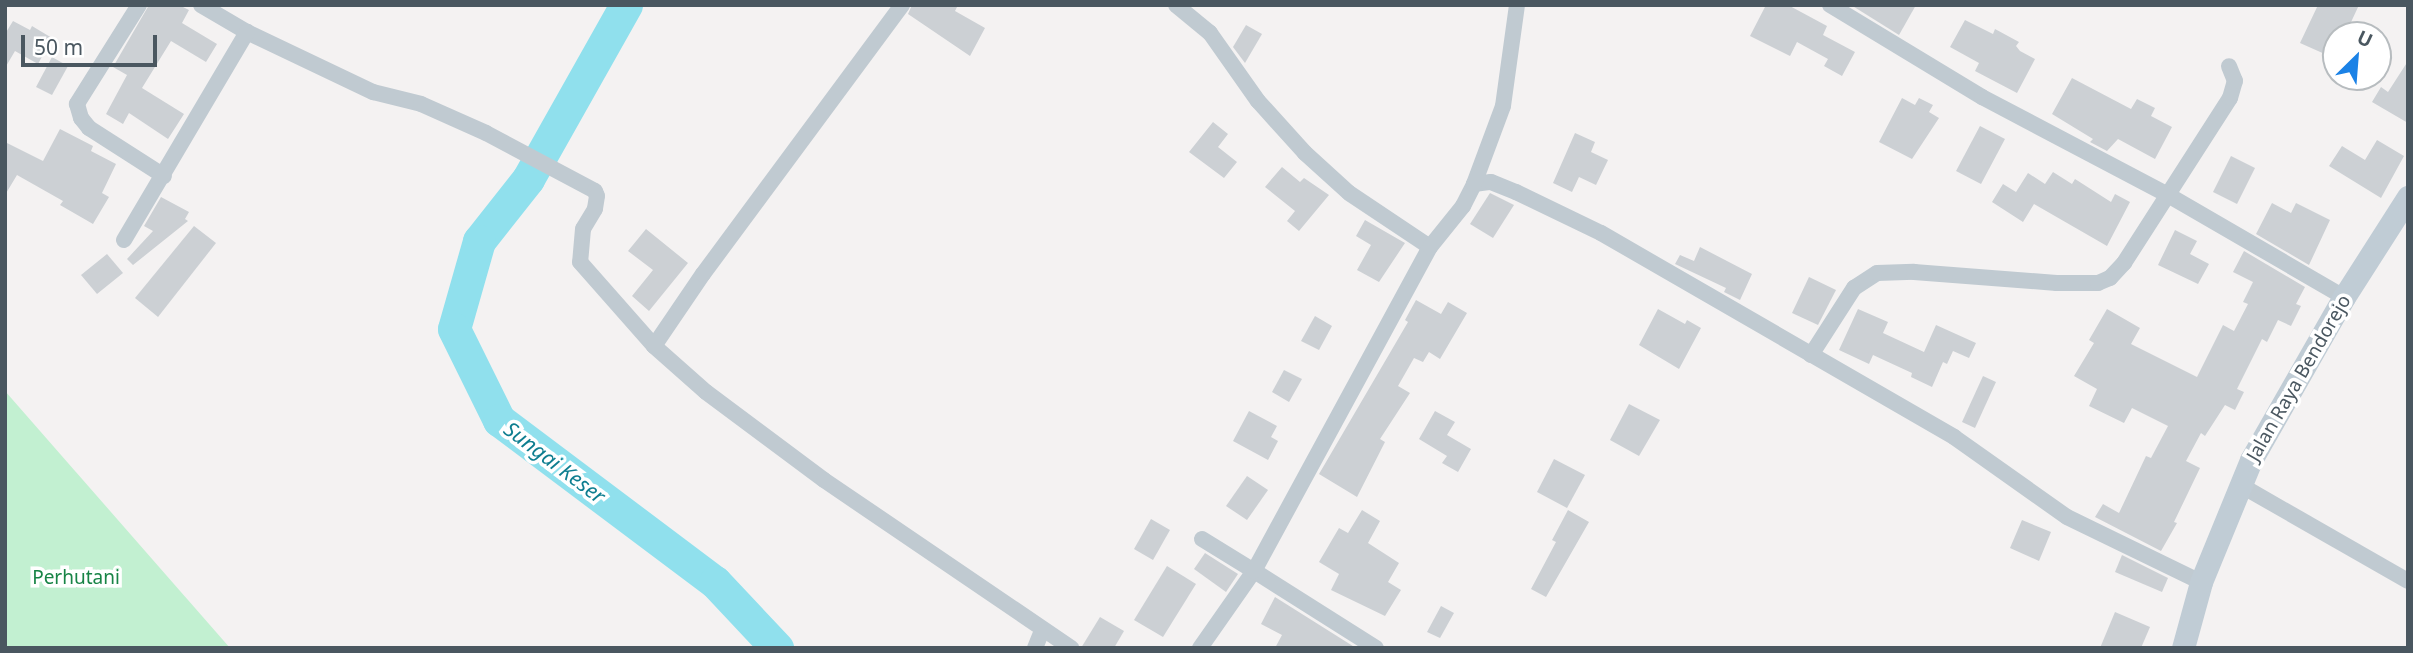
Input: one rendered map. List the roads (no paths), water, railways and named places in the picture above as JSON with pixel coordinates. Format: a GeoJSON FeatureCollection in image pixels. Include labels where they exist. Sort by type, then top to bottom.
{"type":"FeatureCollection","features":[{"type":"Feature","properties":{"kind":"main road","name":"Jalan Raya Bendorejo"},"geometry":{"type":"LineString","coordinates":[[2183,648],[2201,582],[2261,441],[2344,297],[2408,197]]}},
{"type":"Feature","properties":{"kind":"street"},"geometry":{"type":"LineString","coordinates":[[139,5],[77,104],[81,118],[89,128],[164,176]]}},
{"type":"Feature","properties":{"kind":"street"},"geometry":{"type":"LineString","coordinates":[[201,5],[247,32],[373,92],[421,104],[486,133],[595,191],[595,209],[583,229],[580,262],[654,346],[706,392],[824,480],[1042,631],[1071,648]]}},
{"type":"Feature","properties":{"kind":"street"},"geometry":{"type":"LineString","coordinates":[[654,346],[703,274],[902,5]]}},
{"type":"Feature","properties":{"kind":"street"},"geometry":{"type":"LineString","coordinates":[[1176,5],[1210,33],[1258,102],[1305,153],[1349,193],[1430,247]]}},
{"type":"Feature","properties":{"kind":"street"},"geometry":{"type":"LineString","coordinates":[[1200,648],[1254,570],[1430,247],[1463,206],[1474,184],[1503,106],[1517,5]]}},
{"type":"Feature","properties":{"kind":"street"},"geometry":{"type":"LineString","coordinates":[[1830,5],[1852,11],[1982,97],[2168,195],[2344,297]]}},
{"type":"Feature","properties":{"kind":"street"},"geometry":{"type":"LineString","coordinates":[[124,240],[247,32]]}},
{"type":"Feature","properties":{"kind":"street"},"geometry":{"type":"LineString","coordinates":[[1811,355],[1854,288],[1877,273],[1914,272],[2057,283],[2098,283],[2110,278],[2124,263],[2230,98],[2235,81],[2229,65]]}},
{"type":"Feature","properties":{"kind":"street"},"geometry":{"type":"LineString","coordinates":[[1474,184],[1491,182],[1516,191],[1601,233],[1954,437],[2067,517],[2201,582]]}},
{"type":"Feature","properties":{"kind":"street"},"geometry":{"type":"LineString","coordinates":[[2242,486],[2408,581]]}},
{"type":"Feature","properties":{"kind":"street"},"geometry":{"type":"LineString","coordinates":[[1202,539],[1376,648]]}},
{"type":"Feature","properties":{"kind":"street"},"geometry":{"type":"LineString","coordinates":[[1035,648],[1042,631]]}},
{"type":"Feature","properties":{"kind":"waterway","name":"Sungai Keser"},"geometry":{"type":"LineString","coordinates":[[626,5],[528,179],[479,241],[454,329],[499,420],[715,582],[777,648]]}},
{"type":"Feature","properties":{"kind":"park label","name":"Perhutani"},"geometry":{"type":"Point","coordinates":[76,578]}}]}
